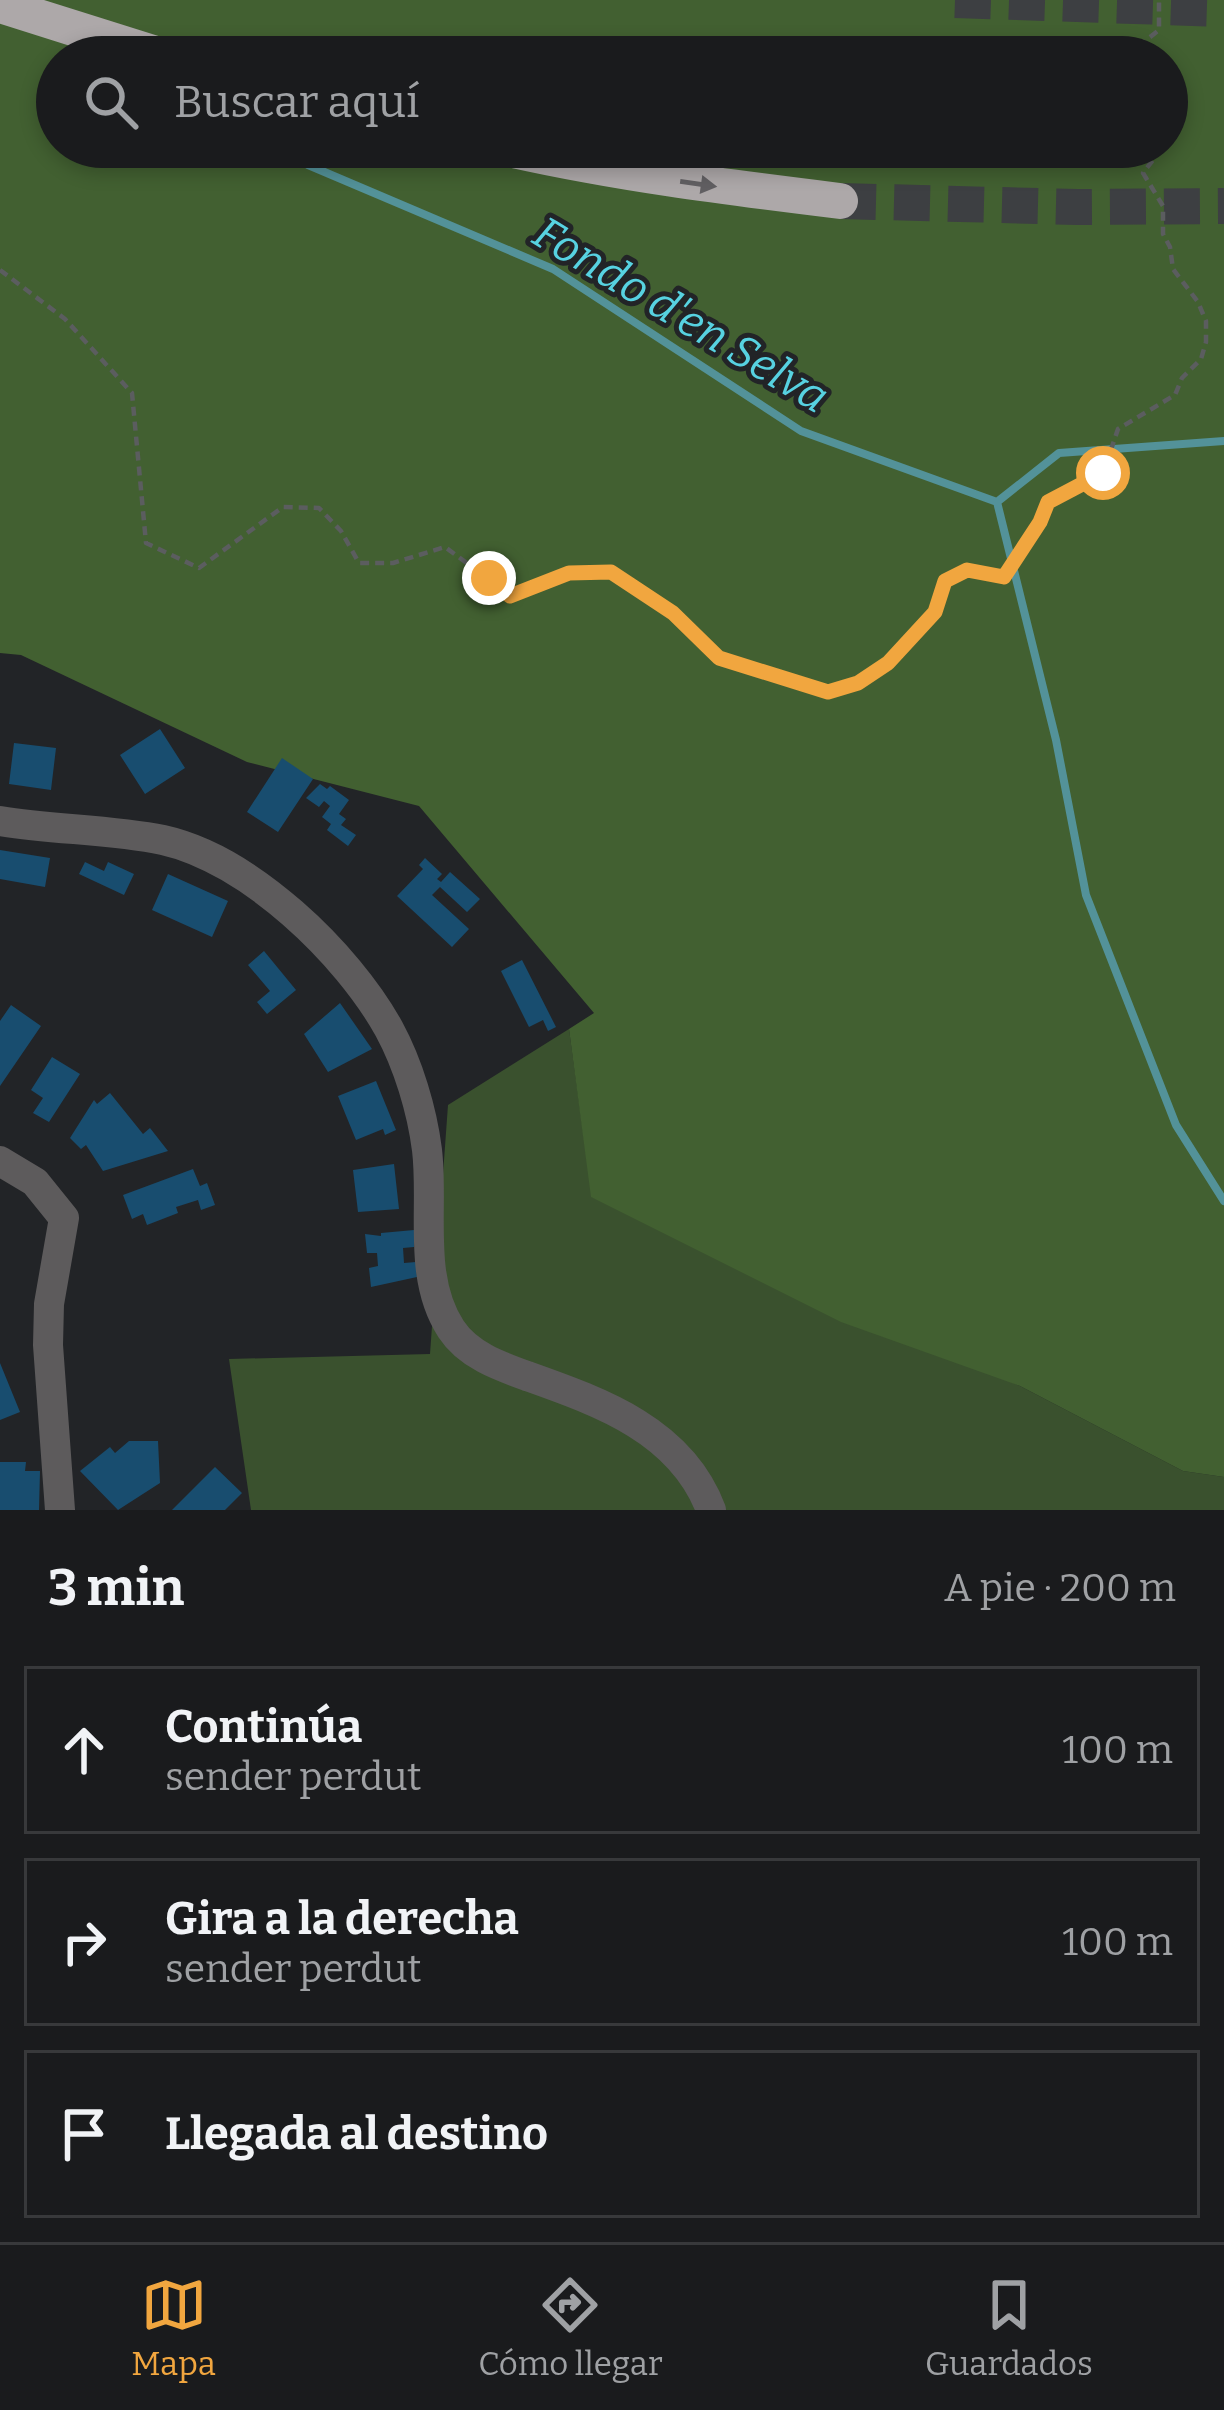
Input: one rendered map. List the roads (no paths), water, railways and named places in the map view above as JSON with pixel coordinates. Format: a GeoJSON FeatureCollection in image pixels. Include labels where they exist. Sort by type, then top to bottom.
{"type":"FeatureCollection","features":[{"type":"Feature","properties":{"kind":"highway"},"geometry":{"type":"LineString","coordinates":[[0,5],[98,36]]}},
{"type":"Feature","properties":{"kind":"highway"},"geometry":{"type":"LineString","coordinates":[[610,168],[840,201]]}},
{"type":"Feature","properties":{"kind":"street"},"geometry":{"type":"LineString","coordinates":[[0,820],[164,840],[224,865],[288,910],[359,985],[388,1028],[405,1066],[427,1146],[429,1242],[436,1294],[452,1331],[485,1361],[611,1408],[646,1429],[685,1463],[711,1510]]}},
{"type":"Feature","properties":{"kind":"street"},"geometry":{"type":"LineString","coordinates":[[0,1161],[35,1182],[64,1218],[48,1345],[60,1510]]}},
{"type":"Feature","properties":{"kind":"waterway","name":"Fondo d'en Selva"},"geometry":{"type":"LineString","coordinates":[[315,168],[553,269],[801,431],[997,502],[1059,453],[1224,441]]}},
{"type":"Feature","properties":{"kind":"waterway"},"geometry":{"type":"LineString","coordinates":[[997,502],[1056,740],[1086,895],[1176,1125],[1224,1201]]}},
{"type":"Feature","properties":{"kind":"tunnel"},"geometry":{"type":"LineString","coordinates":[[955,0],[1224,9]]}},
{"type":"Feature","properties":{"kind":"tunnel"},"geometry":{"type":"LineString","coordinates":[[840,201],[1224,206]]}}]}
